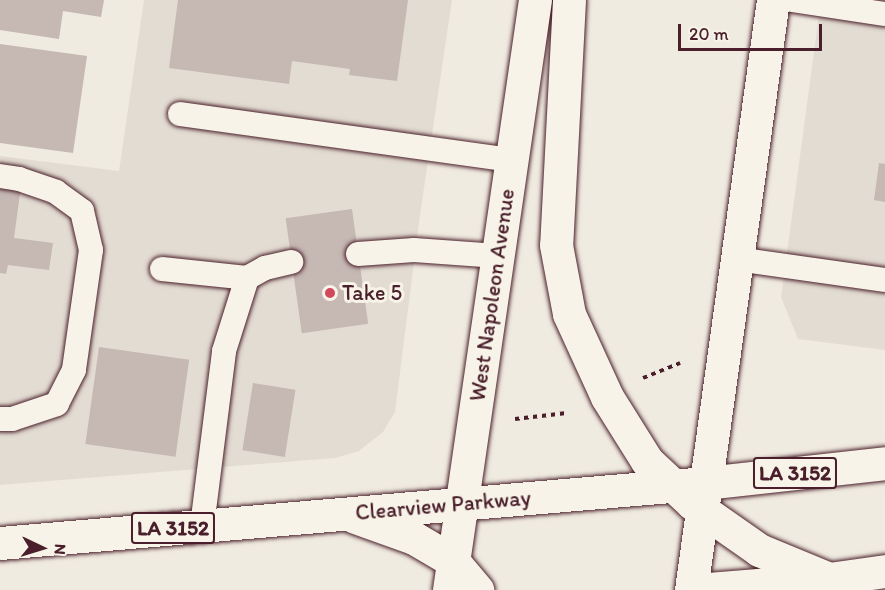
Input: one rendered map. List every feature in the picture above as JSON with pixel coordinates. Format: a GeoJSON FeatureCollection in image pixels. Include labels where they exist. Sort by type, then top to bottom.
{"type":"FeatureCollection","features":[{"type":"Feature","properties":{"kind":"main road","name":"West Napoleon Avenue"},"geometry":{"type":"LineString","coordinates":[[451,576],[534,0]]}},
{"type":"Feature","properties":{"kind":"main road"},"geometry":{"type":"LineString","coordinates":[[569,0],[556,245],[569,314],[607,397],[646,460],[693,493],[759,550],[858,579]]}},
{"type":"Feature","properties":{"kind":"main road"},"geometry":{"type":"LineString","coordinates":[[691,590],[693,493],[737,259],[773,0]]}},
{"type":"Feature","properties":{"kind":"main road","name":"Clearview Parkway"},"geometry":{"type":"LineString","coordinates":[[0,543],[462,503],[693,493],[885,463]]}},
{"type":"Feature","properties":{"kind":"main road"},"geometry":{"type":"LineString","coordinates":[[345,513],[414,538],[451,576],[477,590]]}},
{"type":"Feature","properties":{"kind":"main road"},"geometry":{"type":"LineString","coordinates":[[696,590],[858,579]]}},
{"type":"Feature","properties":{"kind":"lane"},"geometry":{"type":"LineString","coordinates":[[792,0],[885,14]]}},
{"type":"Feature","properties":{"kind":"lane"},"geometry":{"type":"LineString","coordinates":[[180,114],[512,160]]}},
{"type":"Feature","properties":{"kind":"lane"},"geometry":{"type":"LineString","coordinates":[[0,176],[19,179],[56,192],[82,211],[91,250],[74,370],[57,404],[12,419],[0,418]]}},
{"type":"Feature","properties":{"kind":"lane"},"geometry":{"type":"LineString","coordinates":[[358,254],[414,250],[498,256]]}},
{"type":"Feature","properties":{"kind":"lane"},"geometry":{"type":"LineString","coordinates":[[737,259],[885,280]]}},
{"type":"Feature","properties":{"kind":"lane"},"geometry":{"type":"LineString","coordinates":[[162,269],[247,278],[265,268],[291,261]]}},
{"type":"Feature","properties":{"kind":"lane"},"geometry":{"type":"LineString","coordinates":[[202,526],[224,351],[247,278]]}},
{"type":"Feature","properties":{"kind":"path"},"geometry":{"type":"LineString","coordinates":[[639,380],[681,362]]}},
{"type":"Feature","properties":{"kind":"path"},"geometry":{"type":"LineString","coordinates":[[507,420],[572,412]]}},
{"type":"Feature","properties":{"kind":"shaded area"},"geometry":{"type":"Polygon","coordinates":[[[144,0],[452,0],[420,215],[395,412],[383,432],[359,451],[335,458],[0,485],[0,156],[119,171],[144,0]]]}},
{"type":"Feature","properties":{"kind":"shaded area"},"geometry":{"type":"Polygon","coordinates":[[[821,0],[885,0],[885,350],[798,339],[781,297],[821,0]]]}},
{"type":"Feature","properties":{"kind":"building"},"geometry":{"type":"Polygon","coordinates":[[[0,0],[104,0],[101,17],[63,11],[59,39],[0,30],[0,0]]]}},
{"type":"Feature","properties":{"kind":"building"},"geometry":{"type":"Polygon","coordinates":[[[178,0],[408,0],[397,81],[349,75],[350,69],[292,61],[289,84],[169,68],[178,0]]]}},
{"type":"Feature","properties":{"kind":"building"},"geometry":{"type":"Polygon","coordinates":[[[0,44],[87,56],[73,153],[0,143],[0,44]]]}},
{"type":"Feature","properties":{"kind":"building"},"geometry":{"type":"Polygon","coordinates":[[[879,163],[885,164],[885,202],[874,200],[879,163]]]}},
{"type":"Feature","properties":{"kind":"building"},"geometry":{"type":"Polygon","coordinates":[[[0,183],[21,186],[14,238],[53,243],[49,270],[8,265],[6,274],[0,273],[0,183]]]}},
{"type":"Feature","properties":{"kind":"building","name":"Take 5"},"geometry":{"type":"Polygon","coordinates":[[[352,209],[368,324],[302,333],[286,218],[352,209]]]}},
{"type":"Feature","properties":{"kind":"building"},"geometry":{"type":"Polygon","coordinates":[[[99,347],[189,360],[175,457],[85,444],[99,347]]]}},
{"type":"Feature","properties":{"kind":"building"},"geometry":{"type":"Polygon","coordinates":[[[253,383],[295,390],[285,457],[242,450],[253,383]]]}},
{"type":"Feature","properties":{"kind":"place","name":"Take 5"},"geometry":{"type":"Point","coordinates":[330,293]}}]}
